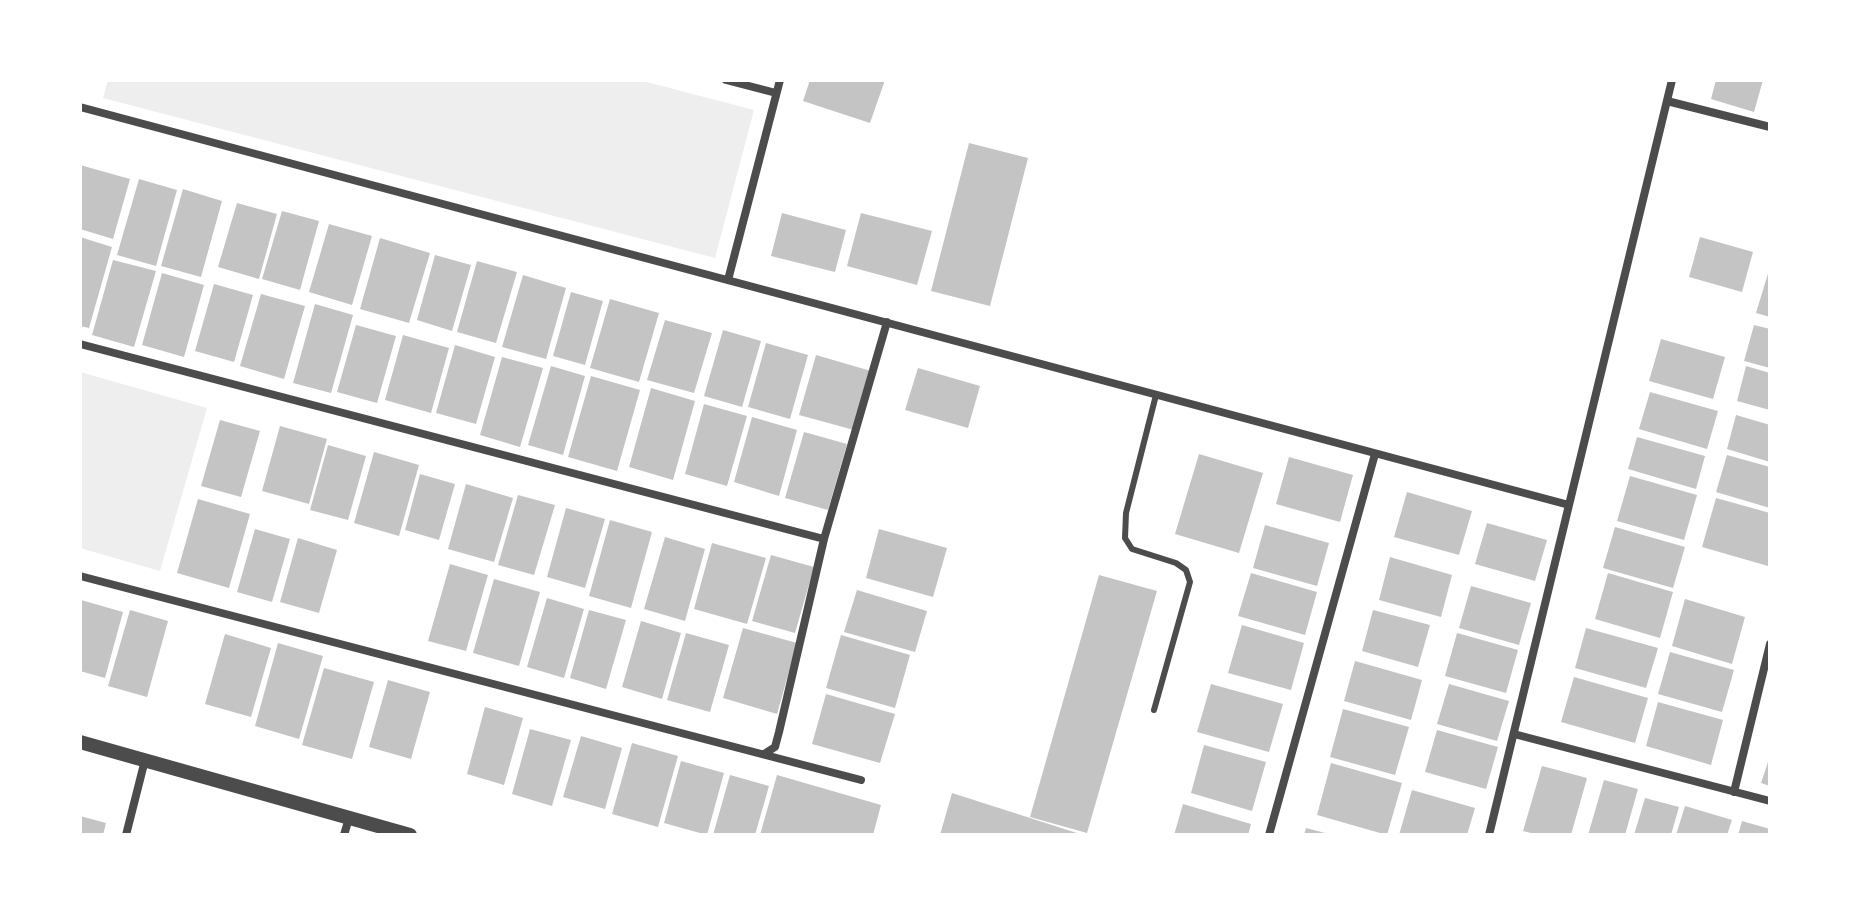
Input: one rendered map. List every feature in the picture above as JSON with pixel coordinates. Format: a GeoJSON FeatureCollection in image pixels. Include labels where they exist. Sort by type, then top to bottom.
{"type":"FeatureCollection","features":[{"type":"Feature","properties":{"kind":"street"},"geometry":{"type":"LineString","coordinates":[[726,80],[776,93]]}},
{"type":"Feature","properties":{"kind":"street"},"geometry":{"type":"LineString","coordinates":[[728,280],[780,80]]}},
{"type":"Feature","properties":{"kind":"street"},"geometry":{"type":"LineString","coordinates":[[1489,835],[1672,80]]}},
{"type":"Feature","properties":{"kind":"street"},"geometry":{"type":"LineString","coordinates":[[1667,101],[1770,127]]}},
{"type":"Feature","properties":{"kind":"street"},"geometry":{"type":"LineString","coordinates":[[80,107],[1569,505]]}},
{"type":"Feature","properties":{"kind":"street"},"geometry":{"type":"LineString","coordinates":[[764,754],[775,747],[824,539],[887,322]]}},
{"type":"Feature","properties":{"kind":"street"},"geometry":{"type":"LineString","coordinates":[[80,344],[824,539]]}},
{"type":"Feature","properties":{"kind":"street"},"geometry":{"type":"LineString","coordinates":[[1269,835],[1375,454]]}},
{"type":"Feature","properties":{"kind":"street"},"geometry":{"type":"LineString","coordinates":[[80,576],[861,780]]}},
{"type":"Feature","properties":{"kind":"street"},"geometry":{"type":"LineString","coordinates":[[1734,792],[1770,644]]}},
{"type":"Feature","properties":{"kind":"street"},"geometry":{"type":"LineString","coordinates":[[1514,734],[1770,801]]}},
{"type":"Feature","properties":{"kind":"street"},"geometry":{"type":"LineString","coordinates":[[80,742],[410,835]]}},
{"type":"Feature","properties":{"kind":"street"},"geometry":{"type":"LineString","coordinates":[[126,835],[145,760]]}},
{"type":"Feature","properties":{"kind":"street"},"geometry":{"type":"LineString","coordinates":[[344,835],[349,818]]}},
{"type":"Feature","properties":{"kind":"lane"},"geometry":{"type":"LineString","coordinates":[[1154,710],[1190,582],[1186,570],[1176,563],[1132,549],[1125,538],[1126,513],[1156,395]]}},
{"type":"Feature","properties":{"kind":"shaded area"},"geometry":{"type":"Polygon","coordinates":[[[108,80],[639,80],[754,110],[715,258],[103,98],[108,80]]]}},
{"type":"Feature","properties":{"kind":"shaded area"},"geometry":{"type":"Polygon","coordinates":[[[80,372],[207,408],[160,571],[80,548],[80,372]]]}},
{"type":"Feature","properties":{"kind":"building"},"geometry":{"type":"Polygon","coordinates":[[[810,80],[885,80],[870,123],[803,101],[810,80]]]}},
{"type":"Feature","properties":{"kind":"building"},"geometry":{"type":"Polygon","coordinates":[[[1716,80],[1763,80],[1754,112],[1711,99],[1716,80]]]}},
{"type":"Feature","properties":{"kind":"building"},"geometry":{"type":"Polygon","coordinates":[[[969,143],[1028,158],[990,306],[931,291],[969,143]]]}},
{"type":"Feature","properties":{"kind":"building"},"geometry":{"type":"Polygon","coordinates":[[[80,165],[130,179],[113,239],[80,229],[80,165]]]}},
{"type":"Feature","properties":{"kind":"building"},"geometry":{"type":"Polygon","coordinates":[[[139,179],[177,190],[156,266],[117,255],[139,179]]]}},
{"type":"Feature","properties":{"kind":"building"},"geometry":{"type":"Polygon","coordinates":[[[183,189],[222,201],[201,277],[161,266],[183,189]]]}},
{"type":"Feature","properties":{"kind":"building"},"geometry":{"type":"Polygon","coordinates":[[[237,203],[277,214],[259,279],[218,267],[237,203]]]}},
{"type":"Feature","properties":{"kind":"building"},"geometry":{"type":"Polygon","coordinates":[[[282,211],[319,221],[300,290],[262,279],[282,211]]]}},
{"type":"Feature","properties":{"kind":"building"},"geometry":{"type":"Polygon","coordinates":[[[782,213],[846,230],[835,272],[771,256],[782,213]]]}},
{"type":"Feature","properties":{"kind":"building"},"geometry":{"type":"Polygon","coordinates":[[[861,213],[932,231],[917,285],[847,266],[861,213]]]}},
{"type":"Feature","properties":{"kind":"building"},"geometry":{"type":"Polygon","coordinates":[[[329,224],[372,236],[352,305],[309,292],[329,224]]]}},
{"type":"Feature","properties":{"kind":"building"},"geometry":{"type":"Polygon","coordinates":[[[80,237],[112,247],[89,328],[80,326],[80,237]]]}},
{"type":"Feature","properties":{"kind":"building"},"geometry":{"type":"Polygon","coordinates":[[[1700,237],[1753,252],[1742,292],[1689,277],[1700,237]]]}},
{"type":"Feature","properties":{"kind":"building"},"geometry":{"type":"Polygon","coordinates":[[[380,238],[430,253],[409,323],[360,309],[380,238]]]}},
{"type":"Feature","properties":{"kind":"building"},"geometry":{"type":"Polygon","coordinates":[[[435,255],[471,265],[452,331],[417,320],[435,255]]]}},
{"type":"Feature","properties":{"kind":"building"},"geometry":{"type":"Polygon","coordinates":[[[113,260],[156,271],[134,347],[92,335],[113,260]]]}},
{"type":"Feature","properties":{"kind":"building"},"geometry":{"type":"Polygon","coordinates":[[[477,261],[517,272],[496,343],[457,332],[477,261]]]}},
{"type":"Feature","properties":{"kind":"building"},"geometry":{"type":"Polygon","coordinates":[[[1770,267],[1770,317],[1756,313],[1770,267]]]}},
{"type":"Feature","properties":{"kind":"building"},"geometry":{"type":"Polygon","coordinates":[[[162,273],[204,285],[184,357],[142,345],[162,273]]]}},
{"type":"Feature","properties":{"kind":"building"},"geometry":{"type":"Polygon","coordinates":[[[523,275],[566,288],[546,359],[502,347],[523,275]]]}},
{"type":"Feature","properties":{"kind":"building"},"geometry":{"type":"Polygon","coordinates":[[[214,284],[253,295],[234,362],[195,351],[214,284]]]}},
{"type":"Feature","properties":{"kind":"building"},"geometry":{"type":"Polygon","coordinates":[[[571,292],[603,301],[585,365],[553,356],[571,292]]]}},
{"type":"Feature","properties":{"kind":"building"},"geometry":{"type":"Polygon","coordinates":[[[261,294],[305,306],[284,379],[240,366],[261,294]]]}},
{"type":"Feature","properties":{"kind":"building"},"geometry":{"type":"Polygon","coordinates":[[[610,299],[659,313],[639,382],[590,368],[610,299]]]}},
{"type":"Feature","properties":{"kind":"building"},"geometry":{"type":"Polygon","coordinates":[[[315,304],[353,315],[331,393],[293,383],[315,304]]]}},
{"type":"Feature","properties":{"kind":"building"},"geometry":{"type":"Polygon","coordinates":[[[665,320],[712,333],[694,393],[647,380],[665,320]]]}},
{"type":"Feature","properties":{"kind":"building"},"geometry":{"type":"Polygon","coordinates":[[[356,325],[396,336],[377,403],[337,392],[356,325]]]}},
{"type":"Feature","properties":{"kind":"building"},"geometry":{"type":"Polygon","coordinates":[[[1754,325],[1770,329],[1770,368],[1744,361],[1754,325]]]}},
{"type":"Feature","properties":{"kind":"building"},"geometry":{"type":"Polygon","coordinates":[[[723,330],[761,341],[742,407],[704,396],[723,330]]]}},
{"type":"Feature","properties":{"kind":"building"},"geometry":{"type":"Polygon","coordinates":[[[403,335],[449,348],[431,413],[385,400],[403,335]]]}},
{"type":"Feature","properties":{"kind":"building"},"geometry":{"type":"Polygon","coordinates":[[[1661,339],[1725,357],[1713,399],[1649,381],[1661,339]]]}},
{"type":"Feature","properties":{"kind":"building"},"geometry":{"type":"Polygon","coordinates":[[[766,343],[808,355],[790,419],[748,407],[766,343]]]}},
{"type":"Feature","properties":{"kind":"building"},"geometry":{"type":"Polygon","coordinates":[[[455,345],[495,357],[476,424],[436,413],[455,345]]]}},
{"type":"Feature","properties":{"kind":"building"},"geometry":{"type":"Polygon","coordinates":[[[816,355],[871,371],[854,430],[799,415],[816,355]]]}},
{"type":"Feature","properties":{"kind":"building"},"geometry":{"type":"Polygon","coordinates":[[[502,357],[543,368],[520,447],[480,435],[502,357]]]}},
{"type":"Feature","properties":{"kind":"building"},"geometry":{"type":"Polygon","coordinates":[[[551,366],[585,376],[563,455],[528,445],[551,366]]]}},
{"type":"Feature","properties":{"kind":"building"},"geometry":{"type":"Polygon","coordinates":[[[1746,366],[1770,373],[1770,410],[1737,401],[1746,366]]]}},
{"type":"Feature","properties":{"kind":"building"},"geometry":{"type":"Polygon","coordinates":[[[918,368],[980,386],[968,428],[905,410],[918,368]]]}},
{"type":"Feature","properties":{"kind":"building"},"geometry":{"type":"Polygon","coordinates":[[[591,376],[640,390],[617,471],[568,457],[591,376]]]}},
{"type":"Feature","properties":{"kind":"building"},"geometry":{"type":"Polygon","coordinates":[[[651,388],[695,401],[673,480],[629,467],[651,388]]]}},
{"type":"Feature","properties":{"kind":"building"},"geometry":{"type":"Polygon","coordinates":[[[1650,392],[1718,411],[1707,449],[1639,429],[1650,392]]]}},
{"type":"Feature","properties":{"kind":"building"},"geometry":{"type":"Polygon","coordinates":[[[704,404],[747,416],[727,486],[685,474],[704,404]]]}},
{"type":"Feature","properties":{"kind":"building"},"geometry":{"type":"Polygon","coordinates":[[[1736,415],[1770,425],[1770,462],[1727,449],[1736,415]]]}},
{"type":"Feature","properties":{"kind":"building"},"geometry":{"type":"Polygon","coordinates":[[[752,417],[797,430],[779,496],[734,482],[752,417]]]}},
{"type":"Feature","properties":{"kind":"building"},"geometry":{"type":"Polygon","coordinates":[[[220,420],[260,431],[241,497],[201,486],[220,420]]]}},
{"type":"Feature","properties":{"kind":"building"},"geometry":{"type":"Polygon","coordinates":[[[280,426],[327,439],[309,504],[262,491],[280,426]]]}},
{"type":"Feature","properties":{"kind":"building"},"geometry":{"type":"Polygon","coordinates":[[[804,432],[847,444],[828,510],[785,498],[804,432]]]}},
{"type":"Feature","properties":{"kind":"building"},"geometry":{"type":"Polygon","coordinates":[[[1637,437],[1705,456],[1696,489],[1628,469],[1637,437]]]}},
{"type":"Feature","properties":{"kind":"building"},"geometry":{"type":"Polygon","coordinates":[[[328,445],[366,456],[348,520],[310,510],[328,445]]]}},
{"type":"Feature","properties":{"kind":"building"},"geometry":{"type":"Polygon","coordinates":[[[374,452],[419,465],[399,536],[354,523],[374,452]]]}},
{"type":"Feature","properties":{"kind":"building"},"geometry":{"type":"Polygon","coordinates":[[[1199,454],[1263,473],[1239,553],[1175,534],[1199,454]]]}},
{"type":"Feature","properties":{"kind":"building"},"geometry":{"type":"Polygon","coordinates":[[[1727,455],[1770,467],[1770,508],[1716,492],[1727,455]]]}},
{"type":"Feature","properties":{"kind":"building"},"geometry":{"type":"Polygon","coordinates":[[[1289,457],[1353,475],[1340,522],[1276,504],[1289,457]]]}},
{"type":"Feature","properties":{"kind":"building"},"geometry":{"type":"Polygon","coordinates":[[[420,474],[455,484],[439,540],[405,530],[420,474]]]}},
{"type":"Feature","properties":{"kind":"building"},"geometry":{"type":"Polygon","coordinates":[[[1630,476],[1697,495],[1684,540],[1617,521],[1630,476]]]}},
{"type":"Feature","properties":{"kind":"building"},"geometry":{"type":"Polygon","coordinates":[[[466,484],[513,498],[494,562],[448,549],[466,484]]]}},
{"type":"Feature","properties":{"kind":"building"},"geometry":{"type":"Polygon","coordinates":[[[1407,492],[1472,511],[1459,555],[1394,537],[1407,492]]]}},
{"type":"Feature","properties":{"kind":"building"},"geometry":{"type":"Polygon","coordinates":[[[518,495],[555,505],[534,575],[498,565],[518,495]]]}},
{"type":"Feature","properties":{"kind":"building"},"geometry":{"type":"Polygon","coordinates":[[[1716,498],[1770,513],[1768,566],[1702,547],[1716,498]]]}},
{"type":"Feature","properties":{"kind":"building"},"geometry":{"type":"Polygon","coordinates":[[[198,499],[250,514],[229,588],[177,573],[198,499]]]}},
{"type":"Feature","properties":{"kind":"building"},"geometry":{"type":"Polygon","coordinates":[[[566,508],[605,519],[585,588],[547,577],[566,508]]]}},
{"type":"Feature","properties":{"kind":"building"},"geometry":{"type":"Polygon","coordinates":[[[610,520],[652,532],[631,608],[589,596],[610,520]]]}},
{"type":"Feature","properties":{"kind":"building"},"geometry":{"type":"Polygon","coordinates":[[[1487,523],[1547,540],[1535,581],[1475,564],[1487,523]]]}},
{"type":"Feature","properties":{"kind":"building"},"geometry":{"type":"Polygon","coordinates":[[[1265,525],[1329,543],[1317,586],[1253,568],[1265,525]]]}},
{"type":"Feature","properties":{"kind":"building"},"geometry":{"type":"Polygon","coordinates":[[[1615,527],[1685,547],[1673,588],[1603,568],[1615,527]]]}},
{"type":"Feature","properties":{"kind":"building"},"geometry":{"type":"Polygon","coordinates":[[[255,529],[290,539],[272,602],[237,592],[255,529]]]}},
{"type":"Feature","properties":{"kind":"building"},"geometry":{"type":"Polygon","coordinates":[[[879,529],[947,548],[933,597],[866,578],[879,529]]]}},
{"type":"Feature","properties":{"kind":"building"},"geometry":{"type":"Polygon","coordinates":[[[665,537],[705,549],[685,621],[644,609],[665,537]]]}},
{"type":"Feature","properties":{"kind":"building"},"geometry":{"type":"Polygon","coordinates":[[[298,538],[337,550],[319,613],[280,602],[298,538]]]}},
{"type":"Feature","properties":{"kind":"building"},"geometry":{"type":"Polygon","coordinates":[[[712,543],[766,558],[747,624],[694,609],[712,543]]]}},
{"type":"Feature","properties":{"kind":"building"},"geometry":{"type":"Polygon","coordinates":[[[771,555],[814,567],[795,633],[752,621],[771,555]]]}},
{"type":"Feature","properties":{"kind":"building"},"geometry":{"type":"Polygon","coordinates":[[[1390,557],[1452,575],[1441,617],[1379,600],[1390,557]]]}},
{"type":"Feature","properties":{"kind":"building"},"geometry":{"type":"Polygon","coordinates":[[[450,564],[488,575],[466,651],[428,641],[450,564]]]}},
{"type":"Feature","properties":{"kind":"building"},"geometry":{"type":"Polygon","coordinates":[[[1251,573],[1317,592],[1305,635],[1238,616],[1251,573]]]}},
{"type":"Feature","properties":{"kind":"building"},"geometry":{"type":"Polygon","coordinates":[[[1608,573],[1673,592],[1660,638],[1595,619],[1608,573]]]}},
{"type":"Feature","properties":{"kind":"building"},"geometry":{"type":"Polygon","coordinates":[[[1099,575],[1157,591],[1087,833],[1030,817],[1099,575]]]}},
{"type":"Feature","properties":{"kind":"building"},"geometry":{"type":"Polygon","coordinates":[[[494,579],[540,592],[519,666],[473,653],[494,579]]]}},
{"type":"Feature","properties":{"kind":"building"},"geometry":{"type":"Polygon","coordinates":[[[1471,586],[1531,603],[1519,645],[1459,628],[1471,586]]]}},
{"type":"Feature","properties":{"kind":"building"},"geometry":{"type":"Polygon","coordinates":[[[857,590],[927,611],[915,652],[844,632],[857,590]]]}},
{"type":"Feature","properties":{"kind":"building"},"geometry":{"type":"Polygon","coordinates":[[[547,598],[584,609],[564,678],[527,667],[547,598]]]}},
{"type":"Feature","properties":{"kind":"building"},"geometry":{"type":"Polygon","coordinates":[[[1685,599],[1745,617],[1732,664],[1672,646],[1685,599]]]}},
{"type":"Feature","properties":{"kind":"building"},"geometry":{"type":"Polygon","coordinates":[[[81,600],[123,612],[105,678],[80,671],[81,600]]]}},
{"type":"Feature","properties":{"kind":"building"},"geometry":{"type":"Polygon","coordinates":[[[130,610],[168,621],[147,697],[108,686],[130,610]]]}},
{"type":"Feature","properties":{"kind":"building"},"geometry":{"type":"Polygon","coordinates":[[[589,610],[626,620],[606,689],[570,678],[589,610]]]}},
{"type":"Feature","properties":{"kind":"building"},"geometry":{"type":"Polygon","coordinates":[[[1373,610],[1430,625],[1418,667],[1362,651],[1373,610]]]}},
{"type":"Feature","properties":{"kind":"building"},"geometry":{"type":"Polygon","coordinates":[[[641,621],[681,633],[662,699],[622,687],[641,621]]]}},
{"type":"Feature","properties":{"kind":"building"},"geometry":{"type":"Polygon","coordinates":[[[1242,625],[1304,643],[1291,690],[1228,673],[1242,625]]]}},
{"type":"Feature","properties":{"kind":"building"},"geometry":{"type":"Polygon","coordinates":[[[743,628],[797,643],[777,714],[723,698],[743,628]]]}},
{"type":"Feature","properties":{"kind":"building"},"geometry":{"type":"Polygon","coordinates":[[[1586,628],[1658,648],[1646,688],[1575,668],[1586,628]]]}},
{"type":"Feature","properties":{"kind":"building"},"geometry":{"type":"Polygon","coordinates":[[[686,633],[729,645],[710,712],[667,700],[686,633]]]}},
{"type":"Feature","properties":{"kind":"building"},"geometry":{"type":"Polygon","coordinates":[[[1457,633],[1518,650],[1506,693],[1445,676],[1457,633]]]}},
{"type":"Feature","properties":{"kind":"building"},"geometry":{"type":"Polygon","coordinates":[[[225,634],[271,648],[251,717],[205,704],[225,634]]]}},
{"type":"Feature","properties":{"kind":"building"},"geometry":{"type":"Polygon","coordinates":[[[841,635],[910,655],[895,708],[826,688],[841,635]]]}},
{"type":"Feature","properties":{"kind":"building"},"geometry":{"type":"Polygon","coordinates":[[[278,643],[323,656],[299,739],[255,726],[278,643]]]}},
{"type":"Feature","properties":{"kind":"building"},"geometry":{"type":"Polygon","coordinates":[[[1670,652],[1734,670],[1722,712],[1658,694],[1670,652]]]}},
{"type":"Feature","properties":{"kind":"building"},"geometry":{"type":"Polygon","coordinates":[[[1355,661],[1422,680],[1411,720],[1344,701],[1355,661]]]}},
{"type":"Feature","properties":{"kind":"building"},"geometry":{"type":"Polygon","coordinates":[[[324,668],[374,682],[352,759],[302,745],[324,668]]]}},
{"type":"Feature","properties":{"kind":"building"},"geometry":{"type":"Polygon","coordinates":[[[1574,677],[1648,698],[1635,743],[1561,722],[1574,677]]]}},
{"type":"Feature","properties":{"kind":"building"},"geometry":{"type":"Polygon","coordinates":[[[388,680],[430,692],[411,759],[369,747],[388,680]]]}},
{"type":"Feature","properties":{"kind":"building"},"geometry":{"type":"Polygon","coordinates":[[[1211,684],[1283,704],[1269,752],[1197,732],[1211,684]]]}},
{"type":"Feature","properties":{"kind":"building"},"geometry":{"type":"Polygon","coordinates":[[[1449,684],[1509,701],[1497,741],[1437,724],[1449,684]]]}},
{"type":"Feature","properties":{"kind":"building"},"geometry":{"type":"Polygon","coordinates":[[[826,694],[895,714],[880,763],[812,744],[826,694]]]}},
{"type":"Feature","properties":{"kind":"building"},"geometry":{"type":"Polygon","coordinates":[[[1658,702],[1723,720],[1711,765],[1646,746],[1658,702]]]}},
{"type":"Feature","properties":{"kind":"building"},"geometry":{"type":"Polygon","coordinates":[[[485,707],[523,718],[504,785],[467,774],[485,707]]]}},
{"type":"Feature","properties":{"kind":"building"},"geometry":{"type":"Polygon","coordinates":[[[1343,709],[1409,727],[1395,775],[1330,757],[1343,709]]]}},
{"type":"Feature","properties":{"kind":"building"},"geometry":{"type":"Polygon","coordinates":[[[530,729],[571,740],[552,806],[512,794],[530,729]]]}},
{"type":"Feature","properties":{"kind":"building"},"geometry":{"type":"Polygon","coordinates":[[[1437,730],[1498,747],[1486,789],[1425,772],[1437,730]]]}},
{"type":"Feature","properties":{"kind":"building"},"geometry":{"type":"Polygon","coordinates":[[[581,736],[622,748],[605,809],[563,797],[581,736]]]}},
{"type":"Feature","properties":{"kind":"building"},"geometry":{"type":"Polygon","coordinates":[[[632,743],[678,756],[658,827],[612,814],[632,743]]]}},
{"type":"Feature","properties":{"kind":"building"},"geometry":{"type":"Polygon","coordinates":[[[1204,745],[1266,762],[1252,811],[1191,793],[1204,745]]]}},
{"type":"Feature","properties":{"kind":"building"},"geometry":{"type":"Polygon","coordinates":[[[1770,756],[1770,786],[1761,783],[1770,756]]]}},
{"type":"Feature","properties":{"kind":"building"},"geometry":{"type":"Polygon","coordinates":[[[681,761],[724,773],[707,835],[664,823],[681,761]]]}},
{"type":"Feature","properties":{"kind":"building"},"geometry":{"type":"Polygon","coordinates":[[[1331,763],[1402,783],[1387,835],[1317,815],[1331,763]]]}},
{"type":"Feature","properties":{"kind":"building"},"geometry":{"type":"Polygon","coordinates":[[[1542,766],[1587,778],[1571,835],[1539,835],[1523,831],[1542,766]]]}},
{"type":"Feature","properties":{"kind":"building"},"geometry":{"type":"Polygon","coordinates":[[[730,775],[769,786],[755,835],[713,835],[730,775]]]}},
{"type":"Feature","properties":{"kind":"building"},"geometry":{"type":"Polygon","coordinates":[[[777,775],[881,805],[873,835],[760,835],[777,775]]]}},
{"type":"Feature","properties":{"kind":"building"},"geometry":{"type":"Polygon","coordinates":[[[1604,780],[1638,789],[1625,835],[1588,835],[1604,780]]]}},
{"type":"Feature","properties":{"kind":"building"},"geometry":{"type":"Polygon","coordinates":[[[1412,790],[1475,808],[1467,835],[1399,835],[1412,790]]]}},
{"type":"Feature","properties":{"kind":"building"},"geometry":{"type":"Polygon","coordinates":[[[952,793],[1080,834],[940,835],[952,793]]]}},
{"type":"Feature","properties":{"kind":"building"},"geometry":{"type":"Polygon","coordinates":[[[1645,798],[1679,807],[1671,835],[1634,835],[1645,798]]]}},
{"type":"Feature","properties":{"kind":"building"},"geometry":{"type":"Polygon","coordinates":[[[1183,804],[1251,824],[1248,835],[1174,835],[1183,804]]]}},
{"type":"Feature","properties":{"kind":"building"},"geometry":{"type":"Polygon","coordinates":[[[1685,806],[1732,820],[1727,835],[1676,835],[1685,806]]]}},
{"type":"Feature","properties":{"kind":"building"},"geometry":{"type":"Polygon","coordinates":[[[80,816],[106,823],[103,835],[80,835],[80,816]]]}},
{"type":"Feature","properties":{"kind":"building"},"geometry":{"type":"Polygon","coordinates":[[[1742,821],[1770,829],[1770,835],[1738,835],[1742,821]]]}},
{"type":"Feature","properties":{"kind":"building"},"geometry":{"type":"Polygon","coordinates":[[[1306,828],[1329,834],[1304,835],[1306,828]]]}}]}
